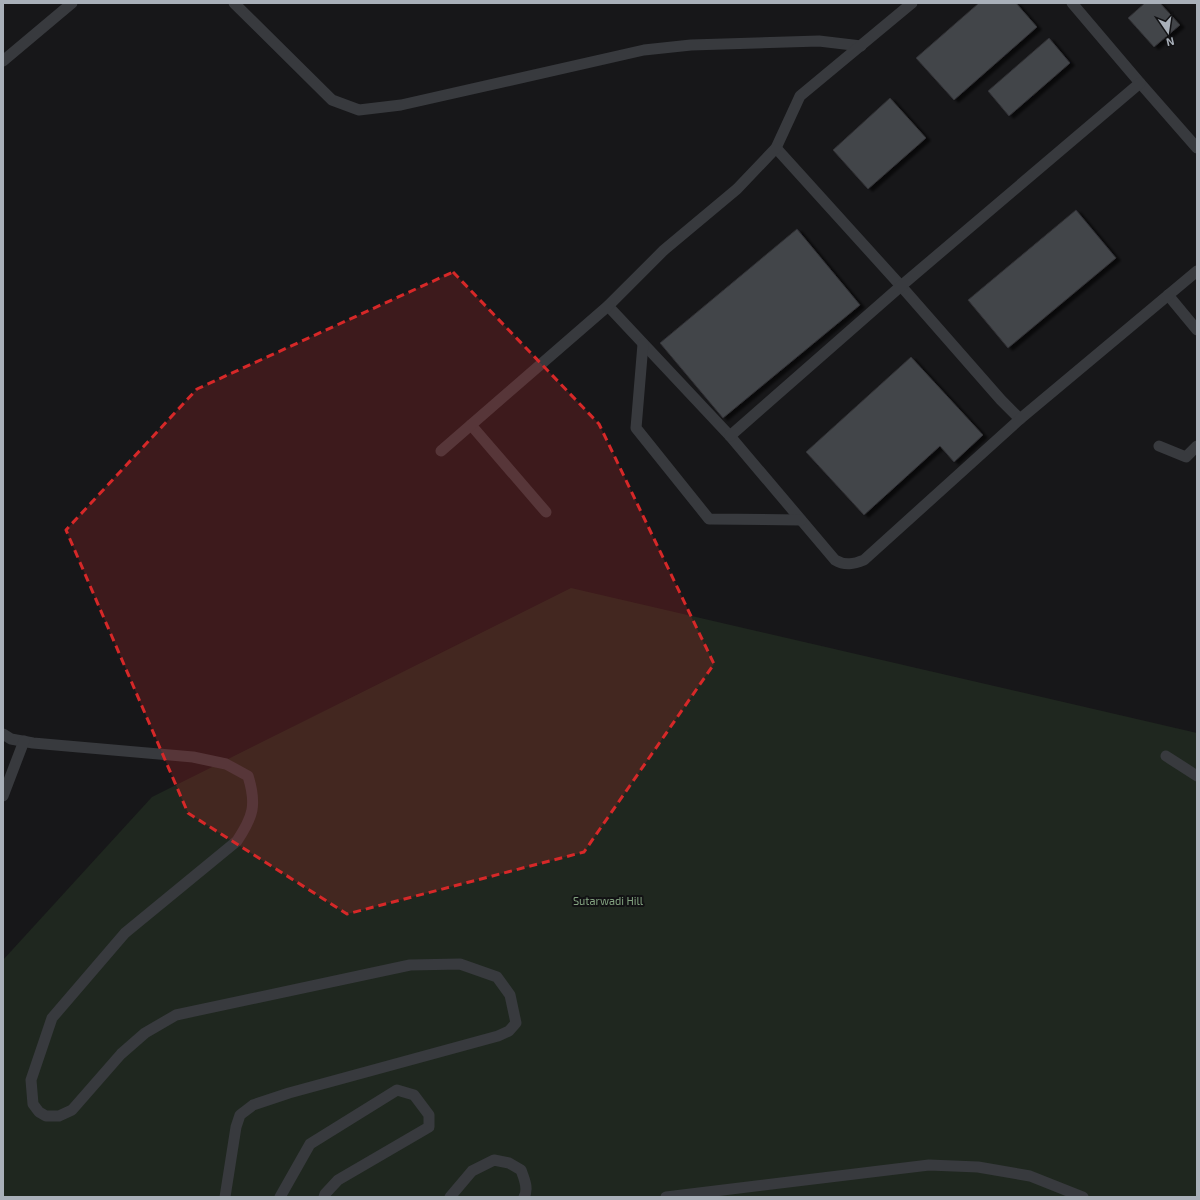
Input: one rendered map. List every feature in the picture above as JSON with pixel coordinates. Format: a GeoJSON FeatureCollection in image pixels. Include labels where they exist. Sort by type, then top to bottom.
{"type":"FeatureCollection","features":[{"type":"Feature","properties":{"kind":"lane"},"geometry":{"type":"LineString","coordinates":[[3,61],[72,3]]}},
{"type":"Feature","properties":{"kind":"lane"},"geometry":{"type":"LineString","coordinates":[[234,3],[332,100],[359,110],[401,105],[644,50],[691,45],[811,42],[860,46]]}},
{"type":"Feature","properties":{"kind":"lane"},"geometry":{"type":"LineString","coordinates":[[441,451],[608,306],[664,250],[737,189],[776,148],[800,96],[912,3]]}},
{"type":"Feature","properties":{"kind":"lane"},"geometry":{"type":"LineString","coordinates":[[1072,3],[1197,148]]}},
{"type":"Feature","properties":{"kind":"lane"},"geometry":{"type":"LineString","coordinates":[[730,436],[901,286],[1140,83]]}},
{"type":"Feature","properties":{"kind":"lane"},"geometry":{"type":"LineString","coordinates":[[776,148],[901,286],[1001,400],[1020,419]]}},
{"type":"Feature","properties":{"kind":"lane"},"geometry":{"type":"LineString","coordinates":[[608,306],[730,436],[835,560],[841,564],[849,564],[864,560],[1020,419],[1197,271]]}},
{"type":"Feature","properties":{"kind":"lane"},"geometry":{"type":"LineString","coordinates":[[1168,295],[1197,330]]}},
{"type":"Feature","properties":{"kind":"lane"},"geometry":{"type":"LineString","coordinates":[[643,344],[636,428],[709,519],[801,520]]}},
{"type":"Feature","properties":{"kind":"lane"},"geometry":{"type":"LineString","coordinates":[[472,425],[546,512]]}},
{"type":"Feature","properties":{"kind":"lane"},"geometry":{"type":"LineString","coordinates":[[1159,446],[1186,457],[1197,446]]}},
{"type":"Feature","properties":{"kind":"lane"},"geometry":{"type":"LineString","coordinates":[[3,734],[11,738],[33,743],[193,757],[226,764],[248,776],[253,791],[253,808],[248,825],[237,841],[125,933],[52,1018],[30,1080],[33,1104],[39,1112],[46,1116],[59,1116],[72,1110],[121,1054],[145,1033],[176,1015],[410,965],[460,964],[497,977],[510,995],[516,1022],[509,1031],[498,1036],[289,1093],[253,1105],[240,1115],[236,1127],[225,1197]]}},
{"type":"Feature","properties":{"kind":"lane"},"geometry":{"type":"LineString","coordinates":[[3,796],[24,741]]}},
{"type":"Feature","properties":{"kind":"lane"},"geometry":{"type":"LineString","coordinates":[[1166,756],[1197,776]]}},
{"type":"Feature","properties":{"kind":"lane"},"geometry":{"type":"LineString","coordinates":[[280,1197],[310,1144],[397,1090],[414,1095],[429,1115],[429,1127],[338,1180],[324,1197]]}},
{"type":"Feature","properties":{"kind":"lane"},"geometry":{"type":"LineString","coordinates":[[450,1197],[472,1171],[494,1160],[509,1163],[521,1170],[525,1182],[526,1194],[524,1197]]}},
{"type":"Feature","properties":{"kind":"lane"},"geometry":{"type":"LineString","coordinates":[[666,1197],[929,1165],[978,1167],[1030,1176],[1083,1197]]}},
{"type":"Feature","properties":{"kind":"highlighted area"},"geometry":{"type":"Polygon","coordinates":[[[453,272],[599,424],[714,664],[584,852],[347,914],[188,813],[66,530],[197,389],[453,272]]]}},
{"type":"Feature","properties":{"kind":"green space","name":"Sutarwadi Hill"},"geometry":{"type":"Polygon","coordinates":[[[571,588],[1197,733],[1197,1197],[3,1197],[3,960],[152,797],[571,588]]]}},
{"type":"Feature","properties":{"kind":"building"},"geometry":{"type":"Polygon","coordinates":[[[979,3],[1016,3],[1037,27],[954,100],[916,58],[979,3]]]}},
{"type":"Feature","properties":{"kind":"building"},"geometry":{"type":"Polygon","coordinates":[[[1145,3],[1160,3],[1180,25],[1154,47],[1128,18],[1145,3]]]}},
{"type":"Feature","properties":{"kind":"building"},"geometry":{"type":"Polygon","coordinates":[[[1049,38],[1070,63],[1009,116],[988,91],[1049,38]]]}},
{"type":"Feature","properties":{"kind":"building"},"geometry":{"type":"Polygon","coordinates":[[[890,98],[926,138],[868,189],[833,150],[890,98]]]}},
{"type":"Feature","properties":{"kind":"building"},"geometry":{"type":"Polygon","coordinates":[[[1076,210],[1116,258],[1008,348],[968,300],[1076,210]]]}},
{"type":"Feature","properties":{"kind":"building"},"geometry":{"type":"Polygon","coordinates":[[[797,229],[860,305],[723,418],[660,343],[797,229]]]}},
{"type":"Feature","properties":{"kind":"building"},"geometry":{"type":"Polygon","coordinates":[[[911,357],[983,435],[954,462],[940,446],[864,515],[806,452],[911,357]]]}}]}
